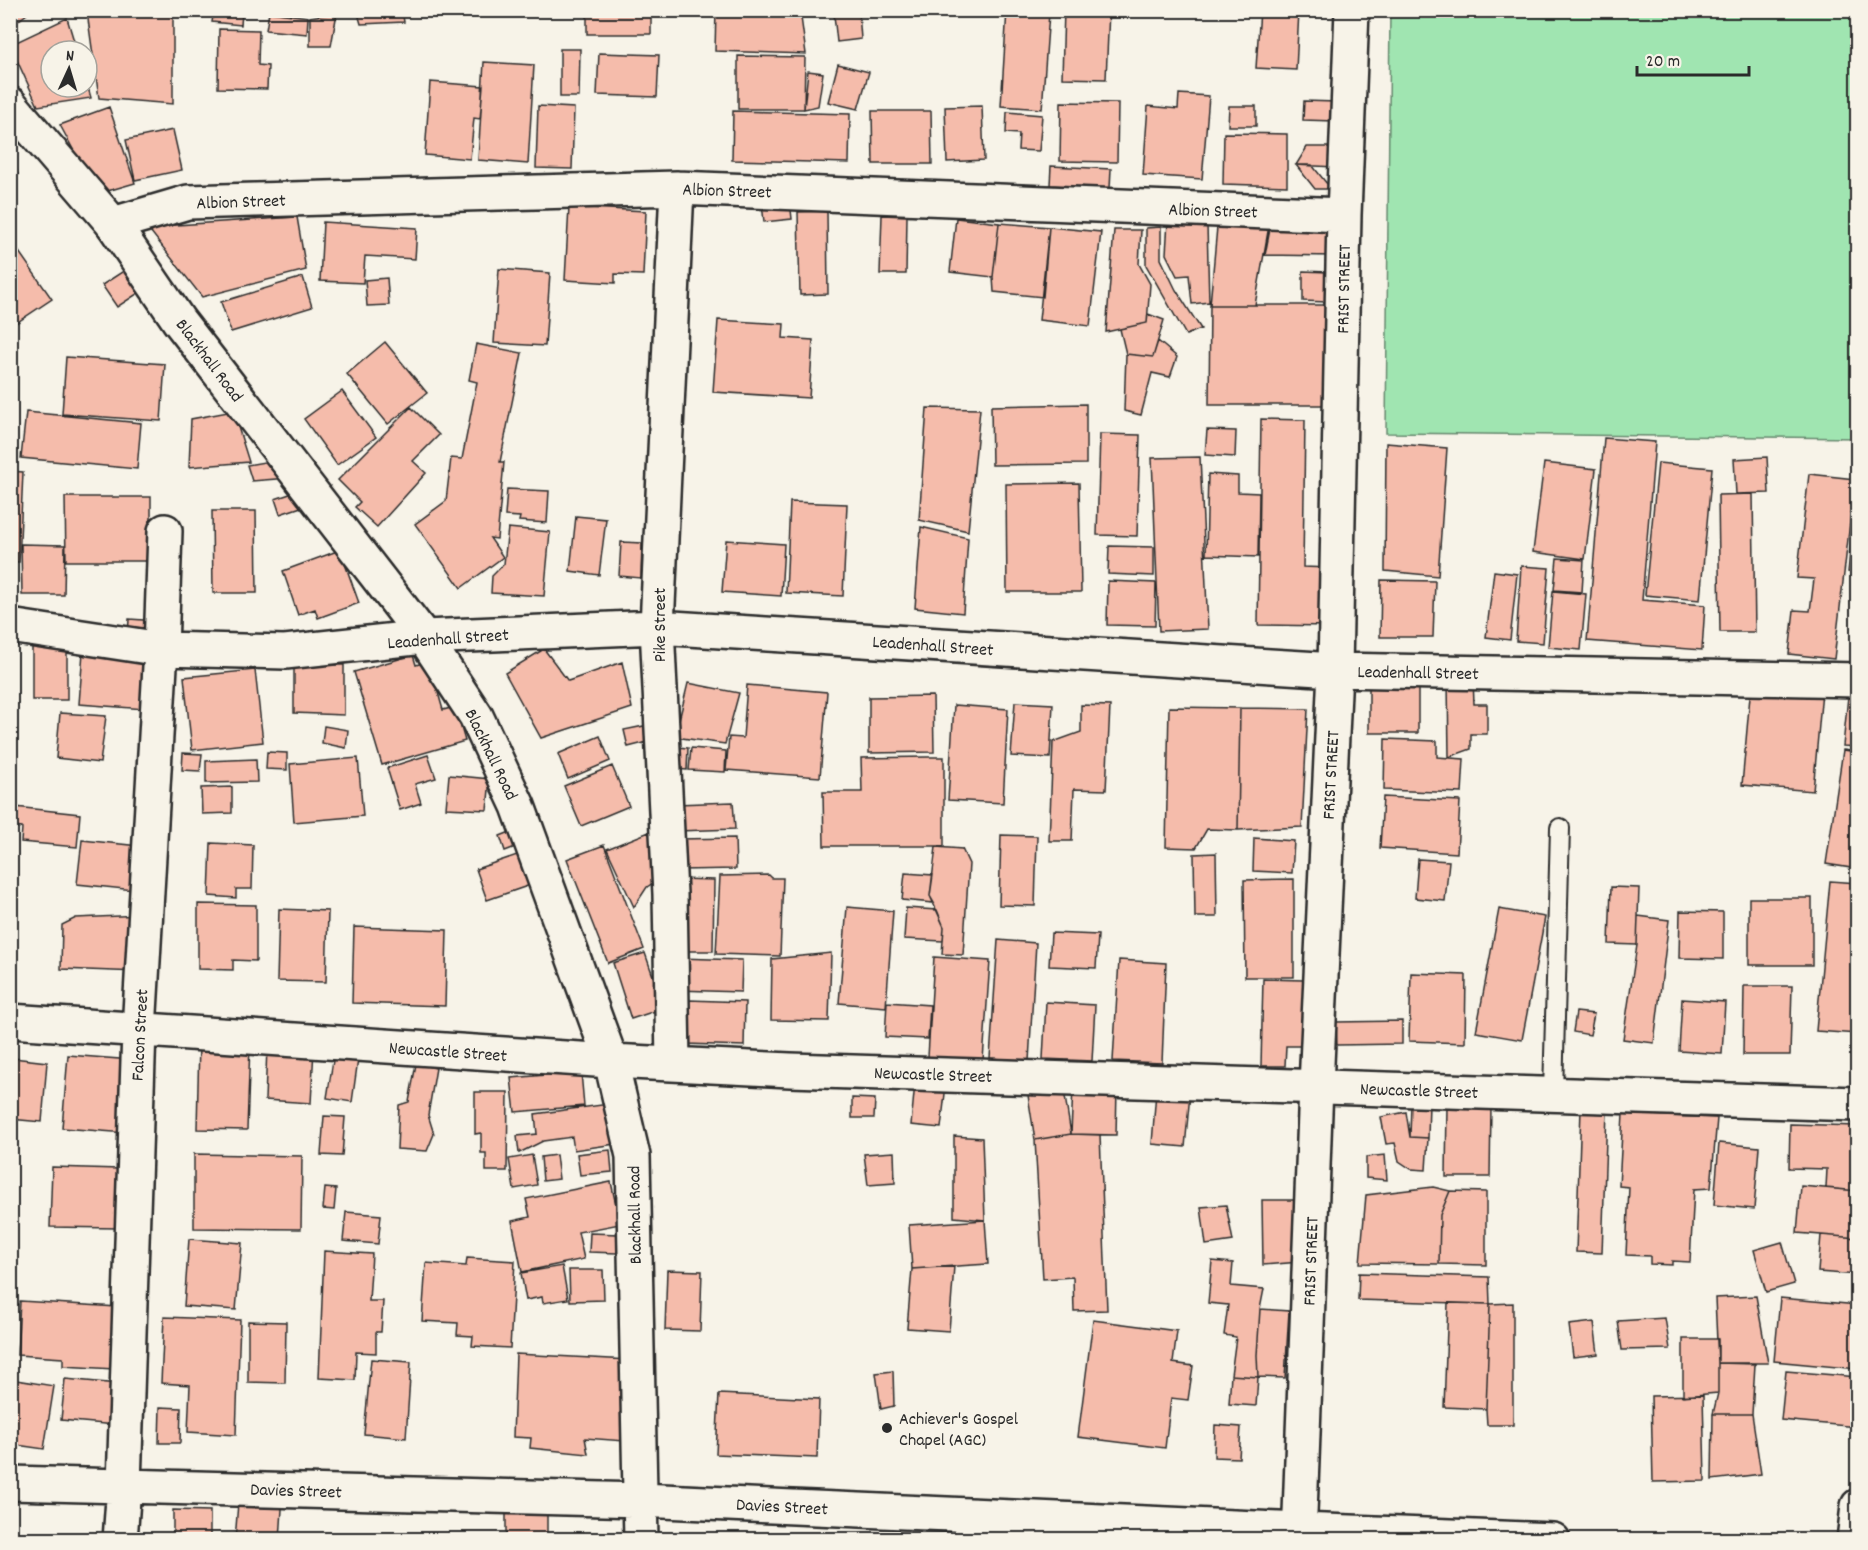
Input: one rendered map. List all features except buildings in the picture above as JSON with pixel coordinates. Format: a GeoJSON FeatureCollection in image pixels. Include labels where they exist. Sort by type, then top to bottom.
{"type":"FeatureCollection","features":[{"type":"Feature","properties":{"kind":"street","name":"FRIST STREET"},"geometry":{"type":"LineString","coordinates":[[1300,1535],[1316,1086],[1335,670],[1344,215],[1352,10]]}},
{"type":"Feature","properties":{"kind":"street","name":"Blackhall Road"},"geometry":{"type":"LineString","coordinates":[[10,104],[113,224],[179,321],[424,637],[477,716],[518,806],[611,1061],[633,1156],[640,1539]]}},
{"type":"Feature","properties":{"kind":"street","name":"Albion Street"},"geometry":{"type":"LineString","coordinates":[[113,224],[188,202],[677,188],[1344,215]]}},
{"type":"Feature","properties":{"kind":"street","name":"Pike Street"},"geometry":{"type":"LineString","coordinates":[[673,1063],[670,894],[657,627],[677,188]]}},
{"type":"Feature","properties":{"kind":"street","name":"Falcon Street"},"geometry":{"type":"LineString","coordinates":[[120,1539],[124,1485],[139,1030],[165,531]]}},
{"type":"Feature","properties":{"kind":"street","name":"Leadenhall Street"},"geometry":{"type":"LineString","coordinates":[[10,626],[160,649],[285,652],[424,637],[657,627],[1335,670],[1857,680]]}},
{"type":"Feature","properties":{"kind":"street","name":"Newcastle Street"},"geometry":{"type":"LineString","coordinates":[[10,1021],[611,1061],[790,1070],[1857,1104]]}},
{"type":"Feature","properties":{"kind":"street","name":"Davies Street"},"geometry":{"type":"LineString","coordinates":[[10,1483],[641,1500],[1300,1535],[1553,1539]]}},
{"type":"Feature","properties":{"kind":"street"},"geometry":{"type":"LineString","coordinates":[[1854,1539],[1857,1506]]}},
{"type":"Feature","properties":{"kind":"lane"},"geometry":{"type":"LineString","coordinates":[[1553,1094],[1560,828]]}},
{"type":"Feature","properties":{"kind":"green space"},"geometry":{"type":"Polygon","coordinates":[[[1390,11],[1857,11],[1857,438],[1386,433],[1390,11]]]}},
{"type":"Feature","properties":{"kind":"place","name":"Achiever's Gospel Chapel (AGC)"},"geometry":{"type":"Point","coordinates":[887,1428]}}]}
